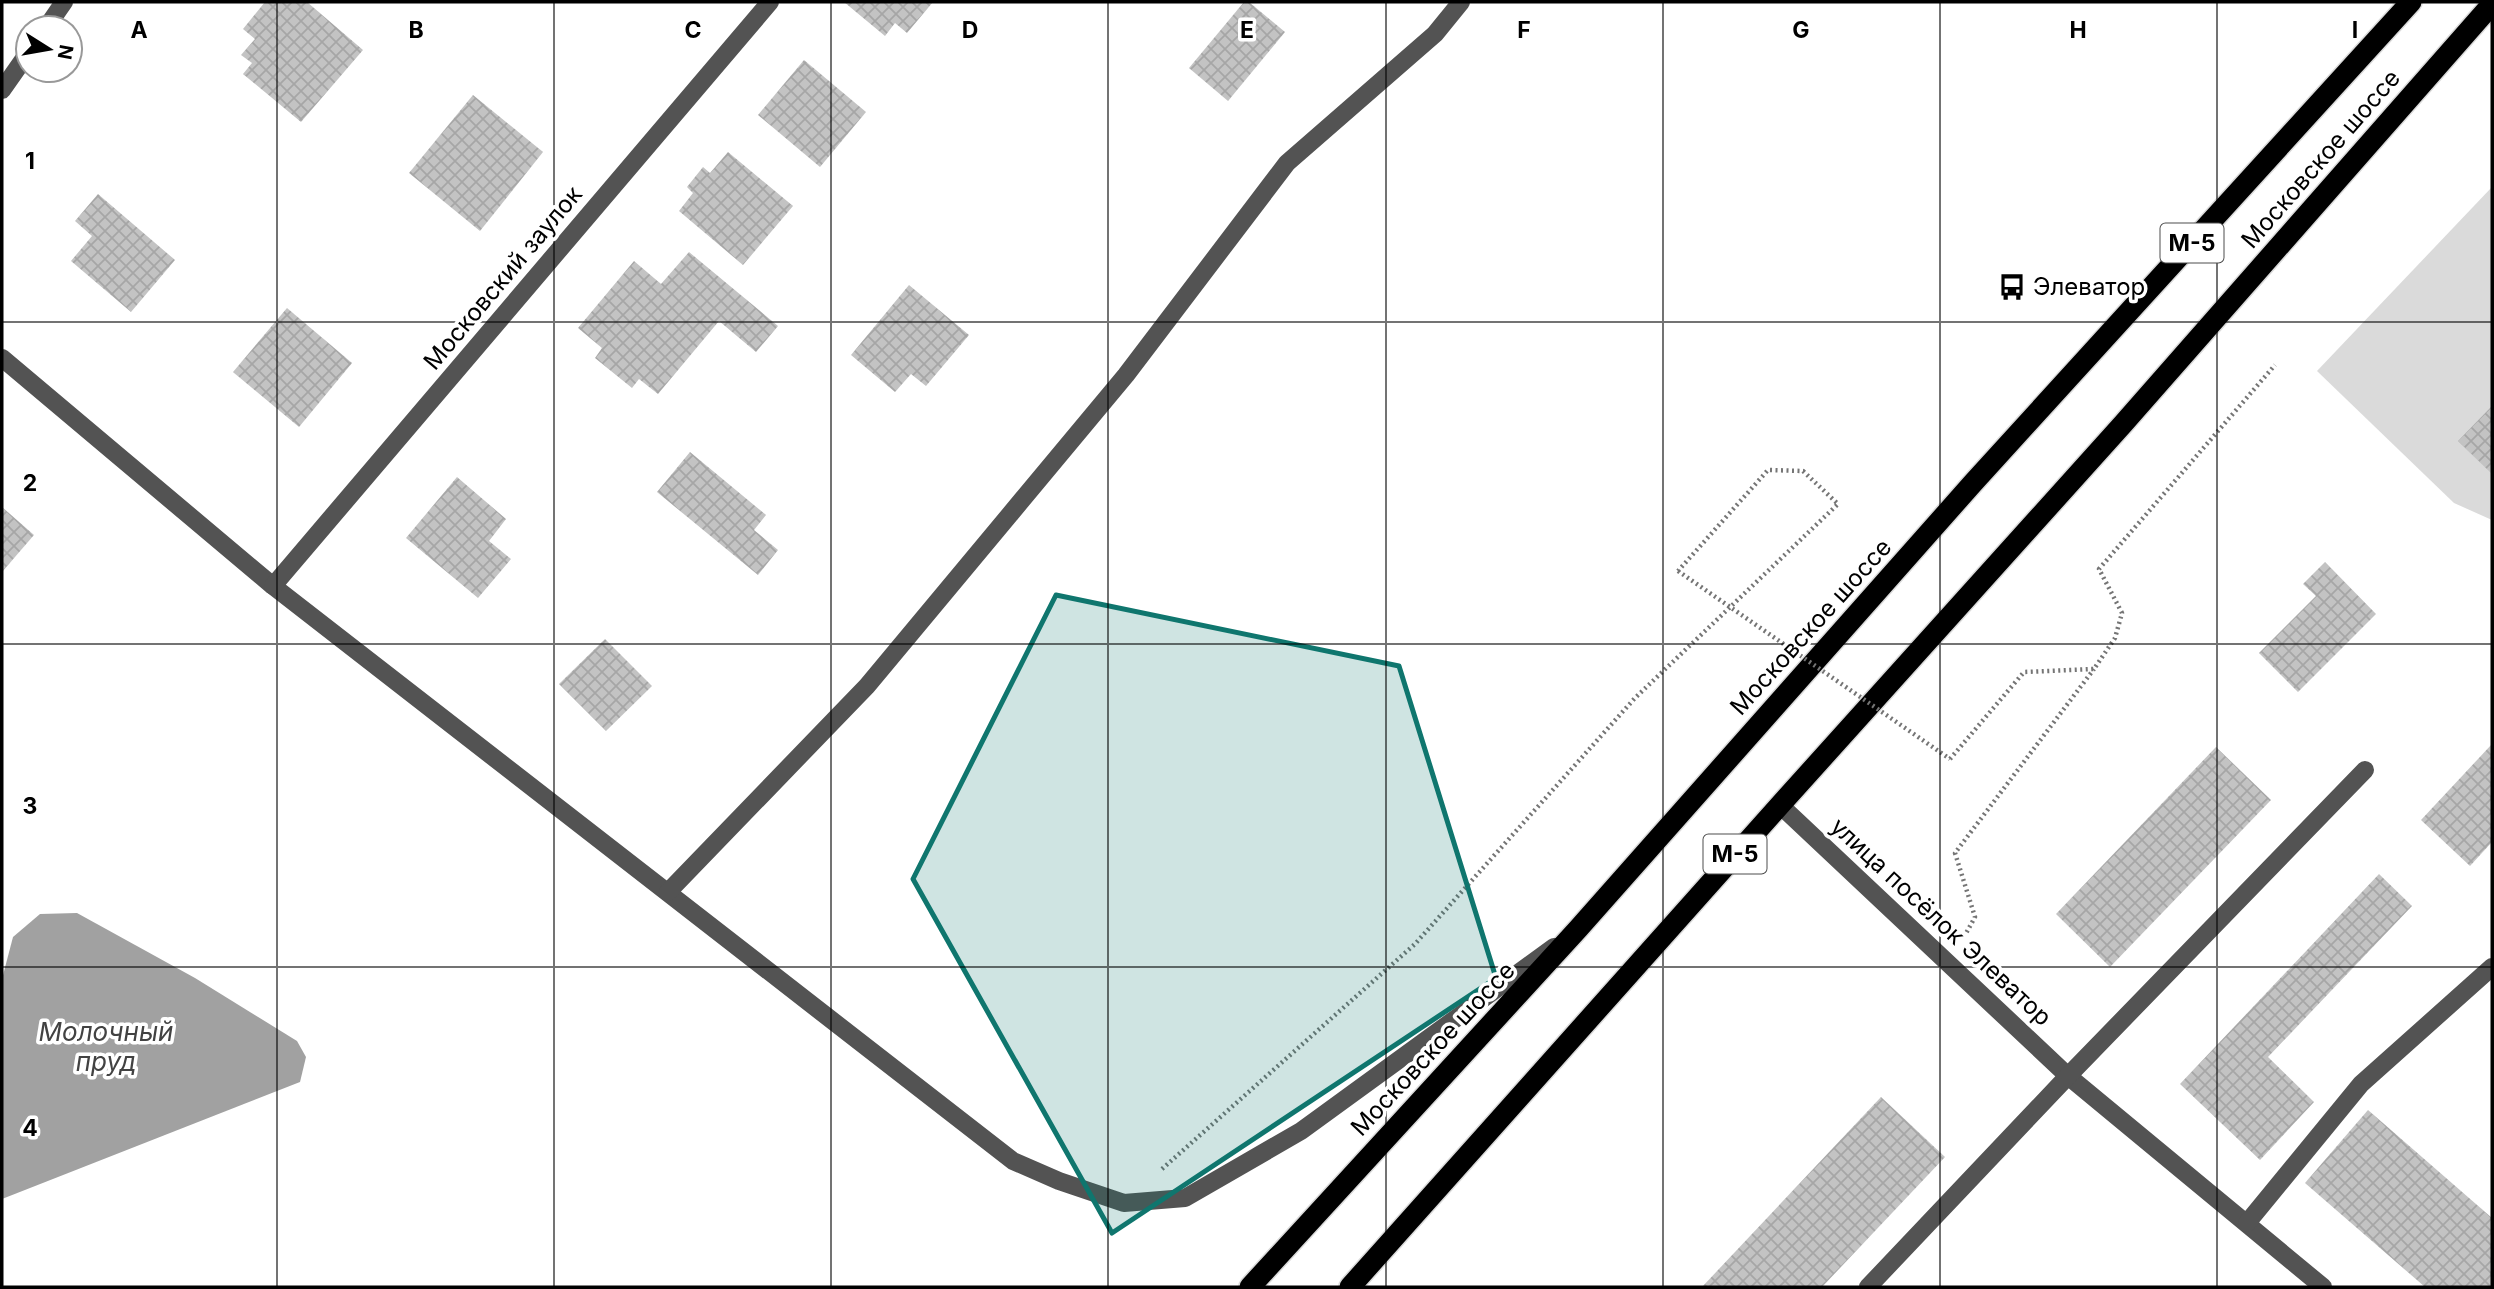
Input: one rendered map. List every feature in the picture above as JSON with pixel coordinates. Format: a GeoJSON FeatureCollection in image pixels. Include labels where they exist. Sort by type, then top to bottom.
{"type":"FeatureCollection","features":[{"type":"Feature","properties":{"kind":"highway","name":"Московское шоссе"},"geometry":{"type":"LineString","coordinates":[[1250,1287],[1578,929],[1973,483],[2411,2]]}},
{"type":"Feature","properties":{"kind":"highway","name":"Московское шоссе"},"geometry":{"type":"LineString","coordinates":[[1350,1287],[2123,424],[2492,4]]}},
{"type":"Feature","properties":{"kind":"street","name":"Московский заулок"},"geometry":{"type":"LineString","coordinates":[[273,586],[770,2]]}},
{"type":"Feature","properties":{"kind":"street"},"geometry":{"type":"LineString","coordinates":[[668,892],[867,686],[1126,375],[1287,163],[1435,34],[1461,2]]}},
{"type":"Feature","properties":{"kind":"street"},"geometry":{"type":"LineString","coordinates":[[2,90],[14,73]]}},
{"type":"Feature","properties":{"kind":"street"},"geometry":{"type":"LineString","coordinates":[[2,358],[273,586],[1013,1161],[1059,1181],[1124,1203],[1185,1198],[1301,1131],[1578,929]]}},
{"type":"Feature","properties":{"kind":"street"},"geometry":{"type":"LineString","coordinates":[[1868,1287],[2365,770]]}},
{"type":"Feature","properties":{"kind":"street","name":"улица посёлок Элеватор"},"geometry":{"type":"LineString","coordinates":[[1780,805],[2068,1076],[2323,1287]]}},
{"type":"Feature","properties":{"kind":"street"},"geometry":{"type":"LineString","coordinates":[[2247,1223],[2361,1084],[2492,967]]}},
{"type":"Feature","properties":{"kind":"path"},"geometry":{"type":"LineString","coordinates":[[1949,964],[1975,917],[1955,853],[2115,638],[2122,613],[2099,569],[2275,365]]}},
{"type":"Feature","properties":{"kind":"path"},"geometry":{"type":"LineString","coordinates":[[1124,1203],[1415,944],[1635,698],[1838,505],[1802,471],[1768,470],[1678,571],[1950,759],[2024,673],[2094,669]]}},
{"type":"Feature","properties":{"kind":"highlighted area"},"geometry":{"type":"Polygon","coordinates":[[[1056,595],[1399,666],[1496,978],[1112,1233],[913,879],[1056,595]]]}},
{"type":"Feature","properties":{"kind":"shaded area"},"geometry":{"type":"Polygon","coordinates":[[[2492,187],[2492,520],[2454,503],[2317,371],[2492,187]]]}},
{"type":"Feature","properties":{"kind":"water","name":"Молочный пруд"},"geometry":{"type":"Polygon","coordinates":[[[77,913],[195,978],[297,1041],[306,1057],[300,1082],[2,1199],[2,979],[13,937],[40,914],[77,913]]]}},
{"type":"Feature","properties":{"kind":"building"},"geometry":{"type":"Polygon","coordinates":[[[265,2],[307,2],[363,50],[301,122],[243,74],[252,63],[241,55],[255,39],[243,29],[265,2]]]}},
{"type":"Feature","properties":{"kind":"building"},"geometry":{"type":"Polygon","coordinates":[[[844,2],[933,2],[907,33],[895,23],[885,36],[844,2]]]}},
{"type":"Feature","properties":{"kind":"building"},"geometry":{"type":"Polygon","coordinates":[[[1244,2],[1249,2],[1285,32],[1228,101],[1189,68],[1244,2]]]}},
{"type":"Feature","properties":{"kind":"building"},"geometry":{"type":"Polygon","coordinates":[[[804,60],[866,112],[820,167],[758,115],[804,60]]]}},
{"type":"Feature","properties":{"kind":"building"},"geometry":{"type":"Polygon","coordinates":[[[473,95],[543,152],[480,231],[409,173],[473,95]]]}},
{"type":"Feature","properties":{"kind":"building"},"geometry":{"type":"Polygon","coordinates":[[[728,152],[793,206],[743,265],[679,211],[693,193],[687,187],[703,167],[710,173],[728,152]]]}},
{"type":"Feature","properties":{"kind":"building"},"geometry":{"type":"Polygon","coordinates":[[[98,194],[175,260],[131,312],[71,261],[92,236],[75,221],[98,194]]]}},
{"type":"Feature","properties":{"kind":"building"},"geometry":{"type":"Polygon","coordinates":[[[689,252],[778,326],[756,352],[719,321],[658,394],[639,379],[632,388],[595,358],[602,348],[578,328],[634,261],[661,284],[689,252]]]}},
{"type":"Feature","properties":{"kind":"building"},"geometry":{"type":"Polygon","coordinates":[[[909,285],[969,335],[926,386],[911,374],[895,392],[851,355],[909,285]]]}},
{"type":"Feature","properties":{"kind":"building"},"geometry":{"type":"Polygon","coordinates":[[[287,308],[352,363],[299,427],[233,372],[287,308]]]}},
{"type":"Feature","properties":{"kind":"building"},"geometry":{"type":"Polygon","coordinates":[[[2492,406],[2492,474],[2458,441],[2492,406]]]}},
{"type":"Feature","properties":{"kind":"building"},"geometry":{"type":"Polygon","coordinates":[[[690,452],[766,515],[754,530],[778,550],[758,575],[657,492],[690,452]]]}},
{"type":"Feature","properties":{"kind":"building"},"geometry":{"type":"Polygon","coordinates":[[[457,477],[506,519],[489,541],[511,559],[478,598],[406,538],[457,477]]]}},
{"type":"Feature","properties":{"kind":"building"},"geometry":{"type":"Polygon","coordinates":[[[2,507],[34,535],[2,572],[2,507]]]}},
{"type":"Feature","properties":{"kind":"building"},"geometry":{"type":"Polygon","coordinates":[[[2325,562],[2376,614],[2298,692],[2259,653],[2316,596],[2303,584],[2325,562]]]}},
{"type":"Feature","properties":{"kind":"building"},"geometry":{"type":"Polygon","coordinates":[[[605,639],[652,686],[606,731],[559,684],[605,639]]]}},
{"type":"Feature","properties":{"kind":"building"},"geometry":{"type":"Polygon","coordinates":[[[2492,744],[2492,842],[2470,866],[2421,820],[2492,744]]]}},
{"type":"Feature","properties":{"kind":"building"},"geometry":{"type":"Polygon","coordinates":[[[2216,747],[2271,800],[2110,967],[2056,914],[2216,747]]]}},
{"type":"Feature","properties":{"kind":"building"},"geometry":{"type":"Polygon","coordinates":[[[2379,874],[2412,906],[2268,1057],[2314,1102],[2260,1160],[2180,1084],[2379,874]]]}},
{"type":"Feature","properties":{"kind":"building"},"geometry":{"type":"Polygon","coordinates":[[[1881,1097],[1945,1157],[1822,1287],[1702,1287],[1881,1097]]]}},
{"type":"Feature","properties":{"kind":"building"},"geometry":{"type":"Polygon","coordinates":[[[2368,1110],[2492,1218],[2492,1287],[2425,1287],[2305,1183],[2368,1110]]]}},
{"type":"Feature","properties":{"kind":"place","name":"Элеватор"},"geometry":{"type":"Point","coordinates":[2012,287]}}]}
